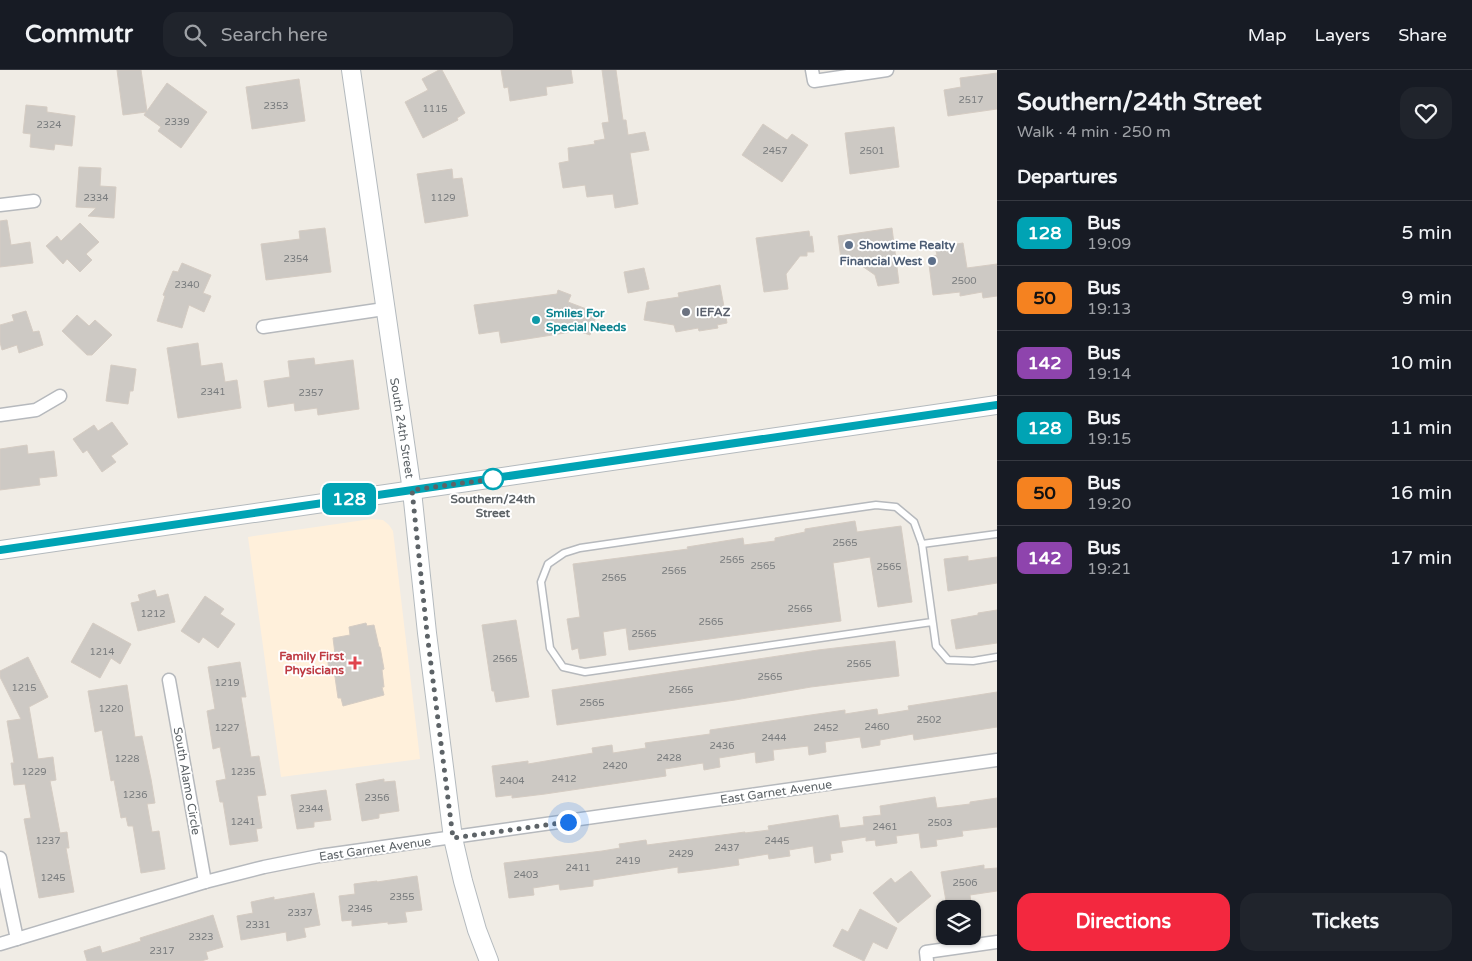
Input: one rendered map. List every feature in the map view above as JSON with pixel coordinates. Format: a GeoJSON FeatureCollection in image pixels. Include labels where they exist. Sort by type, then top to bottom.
{"type":"FeatureCollection","features":[{"type":"Feature","properties":{"kind":"main road","name":"South 24th Street"},"geometry":{"type":"LineString","coordinates":[[351,70],[384,308],[412,490],[427,633],[453,838],[468,898],[489,961]]}},
{"type":"Feature","properties":{"kind":"main road"},"geometry":{"type":"LineString","coordinates":[[0,550],[997,405]]}},
{"type":"Feature","properties":{"kind":"street"},"geometry":{"type":"LineString","coordinates":[[812,70],[814,81],[887,70]]}},
{"type":"Feature","properties":{"kind":"street"},"geometry":{"type":"LineString","coordinates":[[0,205],[34,201]]}},
{"type":"Feature","properties":{"kind":"street"},"geometry":{"type":"LineString","coordinates":[[263,327],[384,308]]}},
{"type":"Feature","properties":{"kind":"street"},"geometry":{"type":"LineString","coordinates":[[0,415],[36,410],[60,396]]}},
{"type":"Feature","properties":{"kind":"street","name":"South Alamo Circle"},"geometry":{"type":"LineString","coordinates":[[169,680],[205,882]]}},
{"type":"Feature","properties":{"kind":"street","name":"East Garnet Avenue"},"geometry":{"type":"LineString","coordinates":[[0,944],[264,866],[319,856],[997,760]]}},
{"type":"Feature","properties":{"kind":"street"},"geometry":{"type":"LineString","coordinates":[[0,858],[17,939]]}},
{"type":"Feature","properties":{"kind":"street"},"geometry":{"type":"LineString","coordinates":[[926,957],[997,942]]}},
{"type":"Feature","properties":{"kind":"lane"},"geometry":{"type":"LineString","coordinates":[[932,622],[585,672],[563,667],[550,648],[541,582],[548,564],[564,553],[580,548],[876,505],[896,507],[914,522],[922,544],[936,646],[948,660],[973,660],[997,657]]}},
{"type":"Feature","properties":{"kind":"lane"},"geometry":{"type":"LineString","coordinates":[[922,544],[997,534]]}},
{"type":"Feature","properties":{"kind":"shaded area"},"geometry":{"type":"Polygon","coordinates":[[[371,519],[383,520],[393,531],[420,759],[281,777],[248,537],[371,519]]]}},
{"type":"Feature","properties":{"kind":"building"},"geometry":{"type":"Polygon","coordinates":[[[117,70],[141,70],[147,111],[167,83],[207,112],[181,148],[158,131],[161,127],[144,115],[146,112],[123,115],[117,70]]]}},
{"type":"Feature","properties":{"kind":"building"},"geometry":{"type":"Polygon","coordinates":[[[442,70],[465,113],[457,118],[458,120],[423,138],[405,102],[428,90],[422,79],[442,70]]]}},
{"type":"Feature","properties":{"kind":"building"},"geometry":{"type":"Polygon","coordinates":[[[501,70],[571,70],[573,83],[546,87],[547,95],[510,101],[508,87],[504,88],[501,70]]]}},
{"type":"Feature","properties":{"kind":"building"},"geometry":{"type":"Polygon","coordinates":[[[602,70],[616,70],[623,120],[626,120],[628,135],[645,132],[649,150],[630,153],[638,204],[615,208],[613,194],[587,197],[585,185],[563,188],[559,163],[569,161],[568,148],[595,144],[594,141],[605,139],[602,123],[609,122],[602,70]]]}},
{"type":"Feature","properties":{"kind":"building"},"geometry":{"type":"Polygon","coordinates":[[[997,73],[997,109],[948,116],[944,90],[961,87],[960,78],[997,73]]]}},
{"type":"Feature","properties":{"kind":"building"},"geometry":{"type":"Polygon","coordinates":[[[299,79],[305,121],[252,129],[246,87],[299,79]]]}},
{"type":"Feature","properties":{"kind":"building"},"geometry":{"type":"Polygon","coordinates":[[[26,105],[47,107],[47,112],[75,116],[72,146],[55,144],[54,150],[30,147],[31,134],[23,133],[26,105]]]}},
{"type":"Feature","properties":{"kind":"building"},"geometry":{"type":"Polygon","coordinates":[[[763,124],[787,140],[792,134],[808,145],[782,182],[742,155],[763,124]]]}},
{"type":"Feature","properties":{"kind":"building"},"geometry":{"type":"Polygon","coordinates":[[[894,127],[899,167],[850,174],[845,133],[894,127]]]}},
{"type":"Feature","properties":{"kind":"building"},"geometry":{"type":"Polygon","coordinates":[[[79,167],[101,168],[100,186],[116,187],[114,218],[88,216],[96,208],[76,207],[79,167]]]}},
{"type":"Feature","properties":{"kind":"building"},"geometry":{"type":"Polygon","coordinates":[[[452,169],[453,179],[462,178],[468,216],[425,223],[417,174],[452,169]]]}},
{"type":"Feature","properties":{"kind":"building"},"geometry":{"type":"Polygon","coordinates":[[[7,220],[11,245],[30,242],[33,263],[0,267],[0,221],[7,220]]]}},
{"type":"Feature","properties":{"kind":"building"},"geometry":{"type":"Polygon","coordinates":[[[80,223],[99,242],[86,254],[92,260],[80,272],[67,259],[63,264],[46,246],[57,236],[61,241],[80,223]]]}},
{"type":"Feature","properties":{"kind":"building"},"geometry":{"type":"Polygon","coordinates":[[[325,228],[331,272],[266,280],[261,244],[300,239],[299,231],[325,228]]]}},
{"type":"Feature","properties":{"kind":"building"},"geometry":{"type":"Polygon","coordinates":[[[892,228],[899,283],[878,286],[875,275],[852,259],[841,259],[838,236],[892,228]]]}},
{"type":"Feature","properties":{"kind":"building"},"geometry":{"type":"Polygon","coordinates":[[[809,231],[810,237],[812,236],[814,252],[807,252],[807,256],[800,256],[786,274],[788,289],[764,292],[756,238],[809,231]]]}},
{"type":"Feature","properties":{"kind":"building"},"geometry":{"type":"Polygon","coordinates":[[[963,243],[967,268],[997,264],[997,296],[983,298],[982,292],[960,296],[960,292],[933,295],[928,257],[937,255],[935,247],[963,243]]]}},
{"type":"Feature","properties":{"kind":"building"},"geometry":{"type":"Polygon","coordinates":[[[182,263],[211,275],[203,293],[211,296],[204,312],[189,305],[182,328],[157,321],[165,296],[163,295],[173,271],[178,272],[182,263]]]}},
{"type":"Feature","properties":{"kind":"building"},"geometry":{"type":"Polygon","coordinates":[[[644,268],[649,289],[628,293],[624,272],[644,268]]]}},
{"type":"Feature","properties":{"kind":"building","name":"IEFAZ"},"geometry":{"type":"Polygon","coordinates":[[[720,285],[727,323],[717,325],[718,328],[699,331],[698,328],[676,332],[674,325],[644,320],[647,302],[679,297],[678,293],[720,285]]]}},
{"type":"Feature","properties":{"kind":"building","name":"Smiles For Special Needs"},"geometry":{"type":"Polygon","coordinates":[[[558,290],[571,295],[568,302],[597,313],[590,335],[578,331],[501,343],[499,331],[479,334],[474,305],[557,294],[558,290]]]}},
{"type":"Feature","properties":{"kind":"building"},"geometry":{"type":"Polygon","coordinates":[[[26,311],[33,332],[39,331],[43,345],[19,353],[17,345],[2,350],[0,325],[14,321],[12,315],[26,311]]]}},
{"type":"Feature","properties":{"kind":"building"},"geometry":{"type":"Polygon","coordinates":[[[77,315],[89,326],[95,320],[112,335],[92,355],[87,355],[62,331],[77,315]]]}},
{"type":"Feature","properties":{"kind":"building"},"geometry":{"type":"Polygon","coordinates":[[[198,343],[201,366],[222,363],[225,382],[237,380],[241,408],[178,418],[167,348],[198,343]]]}},
{"type":"Feature","properties":{"kind":"building"},"geometry":{"type":"Polygon","coordinates":[[[314,358],[315,365],[353,360],[359,409],[318,415],[317,408],[295,411],[294,403],[268,407],[264,381],[290,377],[288,361],[314,358]]]}},
{"type":"Feature","properties":{"kind":"building"},"geometry":{"type":"Polygon","coordinates":[[[111,365],[136,369],[133,391],[130,391],[128,404],[106,401],[111,365]]]}},
{"type":"Feature","properties":{"kind":"building"},"geometry":{"type":"Polygon","coordinates":[[[112,422],[128,444],[111,456],[116,462],[102,472],[87,450],[83,453],[73,439],[94,425],[98,431],[112,422]]]}},
{"type":"Feature","properties":{"kind":"building"},"geometry":{"type":"Polygon","coordinates":[[[27,445],[28,454],[54,451],[57,476],[39,478],[40,485],[0,490],[0,449],[27,445]]]}},
{"type":"Feature","properties":{"kind":"building"},"geometry":{"type":"Polygon","coordinates":[[[855,521],[857,532],[901,526],[912,602],[878,607],[870,557],[833,563],[841,621],[629,650],[626,628],[603,632],[606,655],[580,659],[578,648],[572,650],[567,619],[580,617],[573,564],[688,549],[687,547],[743,538],[744,545],[775,541],[775,538],[805,532],[805,529],[855,521]]]}},
{"type":"Feature","properties":{"kind":"building"},"geometry":{"type":"Polygon","coordinates":[[[968,556],[968,561],[997,557],[997,583],[948,591],[944,559],[968,556]]]}},
{"type":"Feature","properties":{"kind":"building"},"geometry":{"type":"Polygon","coordinates":[[[155,590],[157,597],[168,594],[175,622],[138,631],[131,603],[140,601],[138,595],[155,590]]]}},
{"type":"Feature","properties":{"kind":"building"},"geometry":{"type":"Polygon","coordinates":[[[205,596],[224,609],[220,614],[235,624],[218,648],[203,637],[199,643],[181,631],[205,596]]]}},
{"type":"Feature","properties":{"kind":"building"},"geometry":{"type":"Polygon","coordinates":[[[997,610],[997,643],[956,649],[951,620],[997,610]]]}},
{"type":"Feature","properties":{"kind":"building"},"geometry":{"type":"Polygon","coordinates":[[[516,620],[529,697],[496,702],[494,691],[492,691],[482,625],[516,620]]]}},
{"type":"Feature","properties":{"kind":"building"},"geometry":{"type":"Polygon","coordinates":[[[93,623],[131,644],[120,664],[111,658],[100,678],[71,662],[93,623]]]}},
{"type":"Feature","properties":{"kind":"building","name":"Family First Physicians"},"geometry":{"type":"Polygon","coordinates":[[[366,623],[367,626],[374,625],[380,647],[384,669],[382,670],[384,687],[382,687],[384,695],[343,706],[341,698],[338,698],[333,670],[329,670],[327,656],[335,654],[333,638],[350,635],[349,627],[366,623]]]}},
{"type":"Feature","properties":{"kind":"building"},"geometry":{"type":"Polygon","coordinates":[[[895,641],[899,676],[811,687],[735,700],[557,725],[552,690],[818,650],[895,641]]]}},
{"type":"Feature","properties":{"kind":"building"},"geometry":{"type":"Polygon","coordinates":[[[28,657],[48,697],[29,707],[38,759],[53,757],[56,780],[50,781],[60,833],[67,832],[69,848],[66,848],[74,892],[39,898],[24,819],[31,818],[25,784],[14,785],[11,763],[14,763],[7,721],[21,719],[0,677],[0,671],[28,657]]]}},
{"type":"Feature","properties":{"kind":"building"},"geometry":{"type":"Polygon","coordinates":[[[240,662],[246,697],[241,697],[251,757],[259,756],[266,795],[257,796],[262,828],[256,829],[258,841],[230,845],[223,802],[220,802],[216,781],[226,779],[220,747],[213,749],[207,711],[215,709],[208,667],[240,662]]]}},
{"type":"Feature","properties":{"kind":"building"},"geometry":{"type":"Polygon","coordinates":[[[127,685],[135,737],[142,736],[151,779],[155,803],[147,804],[152,832],[159,831],[165,869],[141,873],[133,826],[128,826],[126,817],[121,818],[114,780],[111,781],[102,730],[95,732],[88,691],[127,685]]]}},
{"type":"Feature","properties":{"kind":"building"},"geometry":{"type":"Polygon","coordinates":[[[997,692],[997,727],[914,740],[913,734],[880,740],[880,745],[862,748],[860,737],[825,742],[826,752],[809,755],[808,746],[773,750],[774,760],[756,763],[755,752],[719,758],[720,767],[704,770],[703,763],[665,769],[666,776],[545,794],[512,798],[512,795],[496,797],[492,766],[528,761],[528,764],[593,753],[592,748],[612,745],[613,753],[646,748],[645,743],[710,734],[710,730],[845,710],[845,714],[877,709],[878,715],[909,710],[908,706],[997,692]]]}},
{"type":"Feature","properties":{"kind":"building"},"geometry":{"type":"Polygon","coordinates":[[[384,779],[384,782],[395,781],[399,811],[379,814],[379,818],[362,821],[356,784],[384,779]]]}},
{"type":"Feature","properties":{"kind":"building"},"geometry":{"type":"Polygon","coordinates":[[[326,790],[331,820],[314,822],[314,827],[297,829],[291,795],[326,790]]]}},
{"type":"Feature","properties":{"kind":"building"},"geometry":{"type":"Polygon","coordinates":[[[935,797],[937,808],[997,798],[997,827],[962,831],[963,836],[936,840],[937,846],[921,848],[919,833],[896,836],[897,843],[876,846],[875,840],[866,841],[866,837],[841,841],[843,852],[830,854],[831,860],[815,863],[813,846],[789,850],[790,856],[769,859],[768,854],[738,859],[739,865],[678,873],[678,867],[593,880],[593,886],[560,890],[559,884],[533,888],[534,895],[509,898],[504,863],[602,851],[620,848],[619,844],[646,840],[647,845],[769,830],[768,826],[838,815],[840,828],[864,825],[863,817],[881,815],[880,806],[935,797]]]}},
{"type":"Feature","properties":{"kind":"building"},"geometry":{"type":"Polygon","coordinates":[[[984,865],[984,869],[997,868],[997,891],[970,895],[971,900],[946,900],[941,872],[984,865]]]}},
{"type":"Feature","properties":{"kind":"building"},"geometry":{"type":"Polygon","coordinates":[[[911,871],[931,896],[898,923],[873,893],[891,878],[895,883],[911,871]]]}},
{"type":"Feature","properties":{"kind":"building"},"geometry":{"type":"Polygon","coordinates":[[[417,876],[422,910],[405,912],[407,922],[352,926],[352,920],[342,921],[339,896],[355,894],[354,884],[417,876]]]}},
{"type":"Feature","properties":{"kind":"building"},"geometry":{"type":"Polygon","coordinates":[[[314,893],[320,925],[304,928],[306,937],[287,941],[286,932],[241,940],[237,916],[253,913],[251,902],[274,897],[274,900],[314,893]]]}},
{"type":"Feature","properties":{"kind":"building"},"geometry":{"type":"Polygon","coordinates":[[[860,909],[897,928],[887,949],[873,942],[864,961],[833,946],[842,929],[848,932],[860,909]]]}},
{"type":"Feature","properties":{"kind":"building"},"geometry":{"type":"Polygon","coordinates":[[[213,915],[223,947],[206,952],[208,959],[201,961],[87,961],[84,951],[100,946],[102,953],[141,941],[140,938],[213,915]]]}},
{"type":"Feature","properties":{"kind":"bus line","name":"128"},"geometry":{"type":"LineString","coordinates":[[0,550],[997,405]]}},
{"type":"Feature","properties":{"kind":"place","name":"Showtime Realty"},"geometry":{"type":"Point","coordinates":[849,245]}},
{"type":"Feature","properties":{"kind":"place","name":"Financial West"},"geometry":{"type":"Point","coordinates":[932,261]}},
{"type":"Feature","properties":{"kind":"place","name":"IEFAZ"},"geometry":{"type":"Point","coordinates":[686,312]}},
{"type":"Feature","properties":{"kind":"place","name":"Smiles For Special Needs"},"geometry":{"type":"Point","coordinates":[536,320]}},
{"type":"Feature","properties":{"kind":"place","name":"Southern/24th Street"},"geometry":{"type":"Point","coordinates":[493,479]}},
{"type":"Feature","properties":{"kind":"place","name":"Family First Physicians"},"geometry":{"type":"Point","coordinates":[355,663]}},
{"type":"Feature","properties":{"kind":"route"},"geometry":{"type":"LineString","coordinates":[[493,479],[500,478],[412,490],[427,633],[453,838],[568,822]]}}]}
